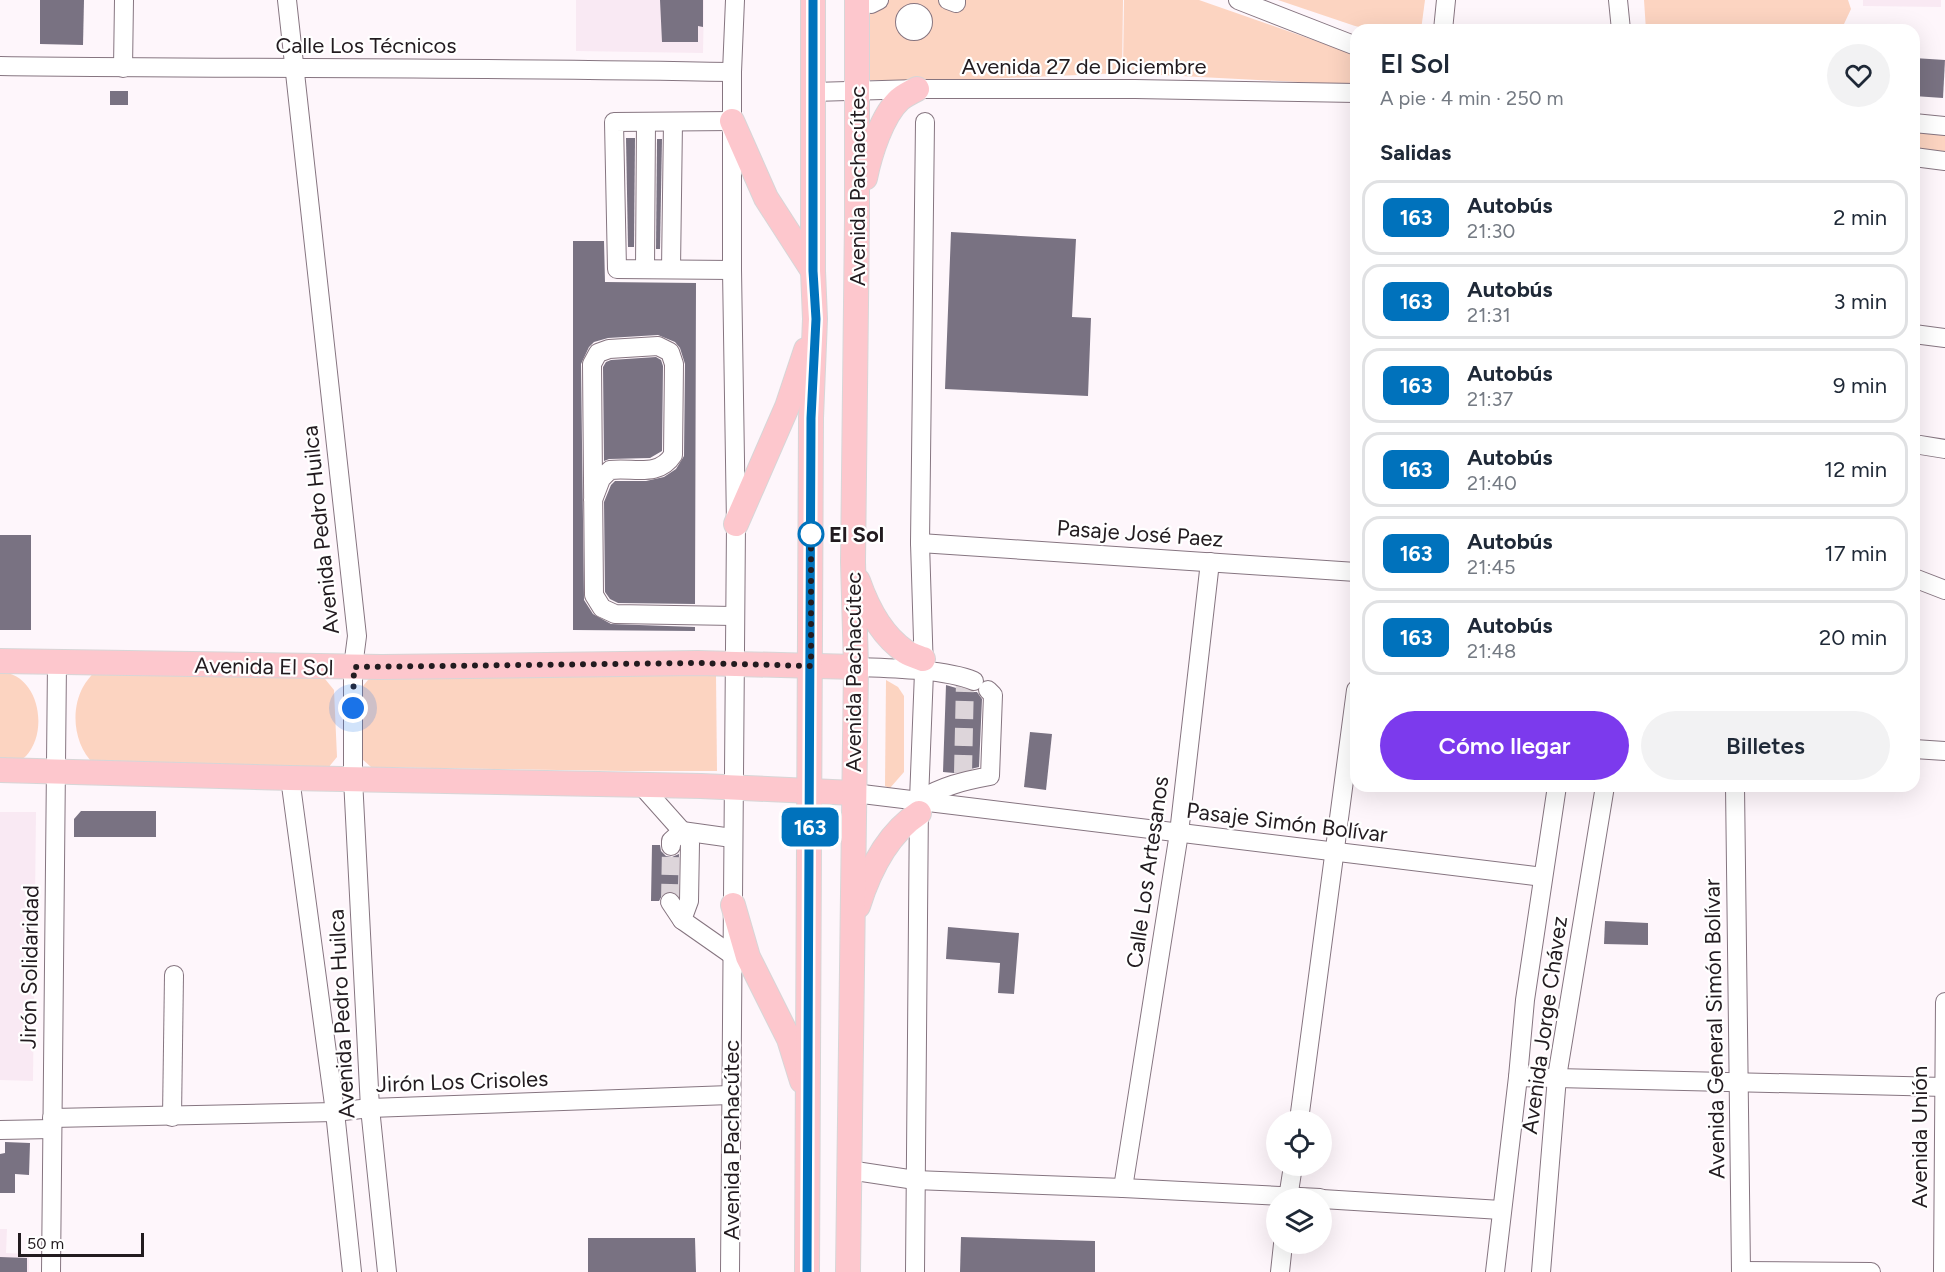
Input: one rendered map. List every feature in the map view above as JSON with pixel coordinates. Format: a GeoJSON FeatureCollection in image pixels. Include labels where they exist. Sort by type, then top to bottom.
{"type":"FeatureCollection","features":[{"type":"Feature","properties":{"kind":"main road","name":"Avenida Pachacútec"},"geometry":{"type":"LineString","coordinates":[[807,1272],[811,418],[816,319],[813,271],[813,0]]}},
{"type":"Feature","properties":{"kind":"main road","name":"Avenida Pachacútec"},"geometry":{"type":"LineString","coordinates":[[848,1272],[856,667],[853,562],[858,91],[856,0]]}},
{"type":"Feature","properties":{"kind":"main road"},"geometry":{"type":"LineString","coordinates":[[857,218],[867,167],[886,117],[900,99],[917,89]]}},
{"type":"Feature","properties":{"kind":"main road"},"geometry":{"type":"LineString","coordinates":[[732,121],[766,198],[813,271]]}},
{"type":"Feature","properties":{"kind":"main road"},"geometry":{"type":"LineString","coordinates":[[736,524],[787,407],[816,319]]}},
{"type":"Feature","properties":{"kind":"main road"},"geometry":{"type":"LineString","coordinates":[[853,562],[865,599],[874,617],[886,634],[924,666]]}},
{"type":"Feature","properties":{"kind":"main road","name":"Avenida El Sol"},"geometry":{"type":"LineString","coordinates":[[0,661],[354,667],[734,664],[856,667]]}},
{"type":"Feature","properties":{"kind":"main road"},"geometry":{"type":"LineString","coordinates":[[0,770],[733,787],[854,793]]}},
{"type":"Feature","properties":{"kind":"main road"},"geometry":{"type":"LineString","coordinates":[[853,923],[868,879],[881,853],[919,807]]}},
{"type":"Feature","properties":{"kind":"main road"},"geometry":{"type":"LineString","coordinates":[[733,905],[748,957],[789,1039],[808,1099]]}},
{"type":"Feature","properties":{"kind":"street"},"geometry":{"type":"LineString","coordinates":[[123,68],[124,0]]}},
{"type":"Feature","properties":{"kind":"street","name":"Avenida Pedro Huilca"},"geometry":{"type":"LineString","coordinates":[[287,0],[357,636],[354,667],[353,779],[370,1108],[387,1272]]}},
{"type":"Feature","properties":{"kind":"street","name":"Avenida Pachacútec"},"geometry":{"type":"LineString","coordinates":[[730,1272],[736,524],[732,270],[732,72],[735,0]]}},
{"type":"Feature","properties":{"kind":"street"},"geometry":{"type":"LineString","coordinates":[[871,0],[871,4],[879,0]]}},
{"type":"Feature","properties":{"kind":"street"},"geometry":{"type":"LineString","coordinates":[[948,0],[956,3],[956,0]]}},
{"type":"Feature","properties":{"kind":"street"},"geometry":{"type":"LineString","coordinates":[[1238,0],[1350,44]]}},
{"type":"Feature","properties":{"kind":"street"},"geometry":{"type":"LineString","coordinates":[[1444,24],[1446,0]]}},
{"type":"Feature","properties":{"kind":"street"},"geometry":{"type":"LineString","coordinates":[[1618,0],[1620,24]]}},
{"type":"Feature","properties":{"kind":"street","name":"Calle Los Técnicos"},"geometry":{"type":"LineString","coordinates":[[0,66],[732,72]]}},
{"type":"Feature","properties":{"kind":"street","name":"Avenida 27 de Diciembre"},"geometry":{"type":"LineString","coordinates":[[813,92],[917,89],[1135,89],[1350,93]]}},
{"type":"Feature","properties":{"kind":"street"},"geometry":{"type":"LineString","coordinates":[[732,121],[614,122],[617,269],[732,270]]}},
{"type":"Feature","properties":{"kind":"street"},"geometry":{"type":"LineString","coordinates":[[645,122],[645,269]]}},
{"type":"Feature","properties":{"kind":"street"},"geometry":{"type":"LineString","coordinates":[[671,269],[673,122]]}},
{"type":"Feature","properties":{"kind":"street"},"geometry":{"type":"LineString","coordinates":[[915,1272],[919,807],[924,666],[920,543],[926,122]]}},
{"type":"Feature","properties":{"kind":"street"},"geometry":{"type":"LineString","coordinates":[[1920,124],[1945,126]]}},
{"type":"Feature","properties":{"kind":"street"},"geometry":{"type":"LineString","coordinates":[[1920,158],[1945,161]]}},
{"type":"Feature","properties":{"kind":"street"},"geometry":{"type":"LineString","coordinates":[[1920,335],[1945,338]]}},
{"type":"Feature","properties":{"kind":"street"},"geometry":{"type":"LineString","coordinates":[[593,500],[601,479],[610,470],[658,469],[668,463],[673,455],[674,364],[670,352],[658,346],[609,349],[598,353],[592,364],[593,500],[594,595],[602,608],[615,614],[734,616]]}},
{"type":"Feature","properties":{"kind":"street"},"geometry":{"type":"LineString","coordinates":[[1920,445],[1945,449]]}},
{"type":"Feature","properties":{"kind":"street","name":"Pasaje José Paez"},"geometry":{"type":"LineString","coordinates":[[920,543],[1350,572]]}},
{"type":"Feature","properties":{"kind":"street","name":"Calle Los Artesanos"},"geometry":{"type":"LineString","coordinates":[[1123,1188],[1179,834],[1210,562]]}},
{"type":"Feature","properties":{"kind":"street"},"geometry":{"type":"LineString","coordinates":[[1920,580],[1945,590]]}},
{"type":"Feature","properties":{"kind":"street","name":"Jirón Solidaridad"},"geometry":{"type":"LineString","coordinates":[[51,1272],[57,662]]}},
{"type":"Feature","properties":{"kind":"street","name":"Avenida El Sol"},"geometry":{"type":"LineString","coordinates":[[856,667],[924,666],[973,683],[993,696],[990,776],[963,777],[939,788],[919,807]]}},
{"type":"Feature","properties":{"kind":"street"},"geometry":{"type":"LineString","coordinates":[[1300,1110],[1350,736]]}},
{"type":"Feature","properties":{"kind":"street"},"geometry":{"type":"LineString","coordinates":[[1920,749],[1945,751]]}},
{"type":"Feature","properties":{"kind":"street"},"geometry":{"type":"LineString","coordinates":[[290,778],[335,1112],[352,1272]]}},
{"type":"Feature","properties":{"kind":"street"},"geometry":{"type":"LineString","coordinates":[[641,785],[690,843],[688,901],[682,920]]}},
{"type":"Feature","properties":{"kind":"street","name":"Avenida Jorge Chávez"},"geometry":{"type":"LineString","coordinates":[[1495,1272],[1525,1000],[1556,792]]}},
{"type":"Feature","properties":{"kind":"street","name":"Avenida Jorge Chávez"},"geometry":{"type":"LineString","coordinates":[[1541,1272],[1557,1077],[1604,792]]}},
{"type":"Feature","properties":{"kind":"street","name":"Avenida General Simón Bolívar"},"geometry":{"type":"LineString","coordinates":[[1735,792],[1741,1272]]}},
{"type":"Feature","properties":{"kind":"street"},"geometry":{"type":"LineString","coordinates":[[854,793],[919,807]]}},
{"type":"Feature","properties":{"kind":"street","name":"Pasaje Simón Bolívar"},"geometry":{"type":"LineString","coordinates":[[919,807],[1179,834],[1543,877]]}},
{"type":"Feature","properties":{"kind":"street"},"geometry":{"type":"LineString","coordinates":[[682,831],[732,838]]}},
{"type":"Feature","properties":{"kind":"street"},"geometry":{"type":"LineString","coordinates":[[671,846],[671,841],[682,831]]}},
{"type":"Feature","properties":{"kind":"street"},"geometry":{"type":"LineString","coordinates":[[670,902],[682,920],[732,955]]}},
{"type":"Feature","properties":{"kind":"street"},"geometry":{"type":"LineString","coordinates":[[172,1116],[174,975]]}},
{"type":"Feature","properties":{"kind":"street","name":"Avenida Unión"},"geometry":{"type":"LineString","coordinates":[[1943,1272],[1945,1002]]}},
{"type":"Feature","properties":{"kind":"street"},"geometry":{"type":"LineString","coordinates":[[1518,1077],[1944,1087]]}},
{"type":"Feature","properties":{"kind":"street","name":"Jirón Los Crisoles"},"geometry":{"type":"LineString","coordinates":[[0,1130],[172,1116],[335,1112],[370,1108],[730,1095]]}},
{"type":"Feature","properties":{"kind":"street"},"geometry":{"type":"LineString","coordinates":[[849,1170],[915,1179],[1266,1197]]}},
{"type":"Feature","properties":{"kind":"street"},"geometry":{"type":"LineString","coordinates":[[1332,1200],[1501,1210]]}},
{"type":"Feature","properties":{"kind":"street"},"geometry":{"type":"LineString","coordinates":[[1280,1272],[1282,1254]]}},
{"type":"Feature","properties":{"kind":"street"},"geometry":{"type":"LineString","coordinates":[[1741,1272],[1871,1272]]}},
{"type":"Feature","properties":{"kind":"shaded area"},"geometry":{"type":"Polygon","coordinates":[[[576,0],[704,0],[703,53],[576,51],[576,0]]]}},
{"type":"Feature","properties":{"kind":"shaded area"},"geometry":{"type":"Polygon","coordinates":[[[870,0],[1123,0],[1122,73],[962,80],[870,80],[870,0]]]}},
{"type":"Feature","properties":{"kind":"shaded area"},"geometry":{"type":"Polygon","coordinates":[[[1124,0],[1199,0],[1350,53],[1350,85],[1123,73],[1124,0]]]}},
{"type":"Feature","properties":{"kind":"shaded area"},"geometry":{"type":"Polygon","coordinates":[[[1278,0],[1425,0],[1422,24],[1350,24],[1278,0]]]}},
{"type":"Feature","properties":{"kind":"shaded area"},"geometry":{"type":"Polygon","coordinates":[[[1644,0],[1848,0],[1851,9],[1844,24],[1646,24],[1644,0]]]}},
{"type":"Feature","properties":{"kind":"shaded area"},"geometry":{"type":"Polygon","coordinates":[[[1863,0],[1941,0],[1941,7],[1863,6],[1863,0]]]}},
{"type":"Feature","properties":{"kind":"shaded area"},"geometry":{"type":"Polygon","coordinates":[[[1920,129],[1945,132],[1945,156],[1920,153],[1920,129]]]}},
{"type":"Feature","properties":{"kind":"shaded area"},"geometry":{"type":"Polygon","coordinates":[[[95,671],[321,674],[334,690],[337,757],[328,768],[94,764],[78,738],[75,717],[79,696],[95,671]]]}},
{"type":"Feature","properties":{"kind":"shaded area"},"geometry":{"type":"Polygon","coordinates":[[[0,672],[13,675],[23,682],[31,692],[38,718],[33,745],[26,756],[18,761],[0,765],[0,672]]]}},
{"type":"Feature","properties":{"kind":"shaded area"},"geometry":{"type":"Polygon","coordinates":[[[372,675],[716,676],[717,771],[371,767],[361,758],[359,691],[372,675]]]}},
{"type":"Feature","properties":{"kind":"shaded area"},"geometry":{"type":"Polygon","coordinates":[[[886,680],[898,687],[904,696],[904,772],[890,788],[885,786],[886,680]]]}},
{"type":"Feature","properties":{"kind":"shaded area"},"geometry":{"type":"Polygon","coordinates":[[[0,812],[36,812],[33,1081],[0,1080],[0,812]]]}},
{"type":"Feature","properties":{"kind":"shaded area"},"geometry":{"type":"Polygon","coordinates":[[[0,1229],[7,1229],[6,1253],[29,1254],[29,1272],[0,1272],[0,1229]]]}},
{"type":"Feature","properties":{"kind":"building"},"geometry":{"type":"Polygon","coordinates":[[[40,0],[84,0],[83,45],[40,44],[40,0]]]}},
{"type":"Feature","properties":{"kind":"building"},"geometry":{"type":"Polygon","coordinates":[[[660,0],[703,0],[703,27],[698,26],[698,42],[662,42],[660,0]]]}},
{"type":"Feature","properties":{"kind":"building"},"geometry":{"type":"Polygon","coordinates":[[[1920,58],[1945,60],[1943,98],[1920,96],[1920,58]]]}},
{"type":"Feature","properties":{"kind":"building"},"geometry":{"type":"Polygon","coordinates":[[[110,91],[128,91],[128,105],[110,105],[110,91]]]}},
{"type":"Feature","properties":{"kind":"building"},"geometry":{"type":"Polygon","coordinates":[[[626,138],[635,138],[634,247],[628,247],[626,138]]]}},
{"type":"Feature","properties":{"kind":"building"},"geometry":{"type":"Polygon","coordinates":[[[657,139],[662,139],[660,249],[656,249],[657,139]]]}},
{"type":"Feature","properties":{"kind":"building"},"geometry":{"type":"Polygon","coordinates":[[[951,232],[1076,239],[1072,317],[1091,318],[1088,396],[945,389],[951,232]]]}},
{"type":"Feature","properties":{"kind":"building"},"geometry":{"type":"Polygon","coordinates":[[[573,241],[604,241],[605,282],[696,283],[695,604],[618,603],[610,599],[605,592],[604,502],[611,485],[615,481],[646,481],[664,477],[676,469],[684,456],[685,364],[680,348],[675,342],[658,335],[608,338],[594,342],[581,364],[584,600],[593,614],[611,624],[695,627],[695,631],[573,630],[573,241]]]}},
{"type":"Feature","properties":{"kind":"building"},"geometry":{"type":"Polygon","coordinates":[[[656,357],[661,360],[663,366],[662,451],[650,458],[604,461],[603,367],[611,360],[656,357]]]}},
{"type":"Feature","properties":{"kind":"building"},"geometry":{"type":"Polygon","coordinates":[[[0,535],[31,535],[31,630],[0,630],[0,535]]]}},
{"type":"Feature","properties":{"kind":"building"},"geometry":{"type":"Polygon","coordinates":[[[946,685],[977,692],[982,699],[979,767],[954,773],[943,772],[946,685]]]}},
{"type":"Feature","properties":{"kind":"building"},"geometry":{"type":"Polygon","coordinates":[[[1030,732],[1052,734],[1046,790],[1024,787],[1030,732]]]}},
{"type":"Feature","properties":{"kind":"building"},"geometry":{"type":"Polygon","coordinates":[[[81,811],[156,811],[156,837],[74,837],[74,819],[81,811]]]}},
{"type":"Feature","properties":{"kind":"building"},"geometry":{"type":"Polygon","coordinates":[[[652,845],[660,845],[661,851],[666,856],[672,857],[679,854],[678,894],[670,891],[664,892],[659,901],[651,901],[652,845]]]}},
{"type":"Feature","properties":{"kind":"building"},"geometry":{"type":"Polygon","coordinates":[[[1605,921],[1648,923],[1648,945],[1604,944],[1605,921]]]}},
{"type":"Feature","properties":{"kind":"building"},"geometry":{"type":"Polygon","coordinates":[[[948,927],[1019,933],[1014,994],[998,993],[1000,963],[946,959],[948,927]]]}},
{"type":"Feature","properties":{"kind":"building"},"geometry":{"type":"Polygon","coordinates":[[[5,1142],[30,1143],[29,1175],[15,1174],[15,1193],[0,1193],[0,1154],[5,1153],[5,1142]]]}},
{"type":"Feature","properties":{"kind":"building"},"geometry":{"type":"Polygon","coordinates":[[[961,1237],[1095,1241],[1095,1272],[960,1272],[961,1237]]]}},
{"type":"Feature","properties":{"kind":"building"},"geometry":{"type":"Polygon","coordinates":[[[588,1238],[695,1238],[696,1272],[588,1272],[588,1238]]]}},
{"type":"Feature","properties":{"kind":"building"},"geometry":{"type":"Polygon","coordinates":[[[0,1257],[27,1258],[27,1272],[0,1272],[0,1257]]]}},
{"type":"Feature","properties":{"kind":"tunnel"},"geometry":{"type":"LineString","coordinates":[[963,773],[965,681]]}},
{"type":"Feature","properties":{"kind":"tunnel"},"geometry":{"type":"LineString","coordinates":[[670,902],[671,846]]}},
{"type":"Feature","properties":{"kind":"bus line","name":"163"},"geometry":{"type":"LineString","coordinates":[[807,1272],[811,418],[816,319],[813,271],[813,0]]}},
{"type":"Feature","properties":{"kind":"place","name":"El Sol"},"geometry":{"type":"Point","coordinates":[811,534]}},
{"type":"Feature","properties":{"kind":"route"},"geometry":{"type":"LineString","coordinates":[[353,708],[354,667],[698,663],[811,666],[811,534]]}}]}
